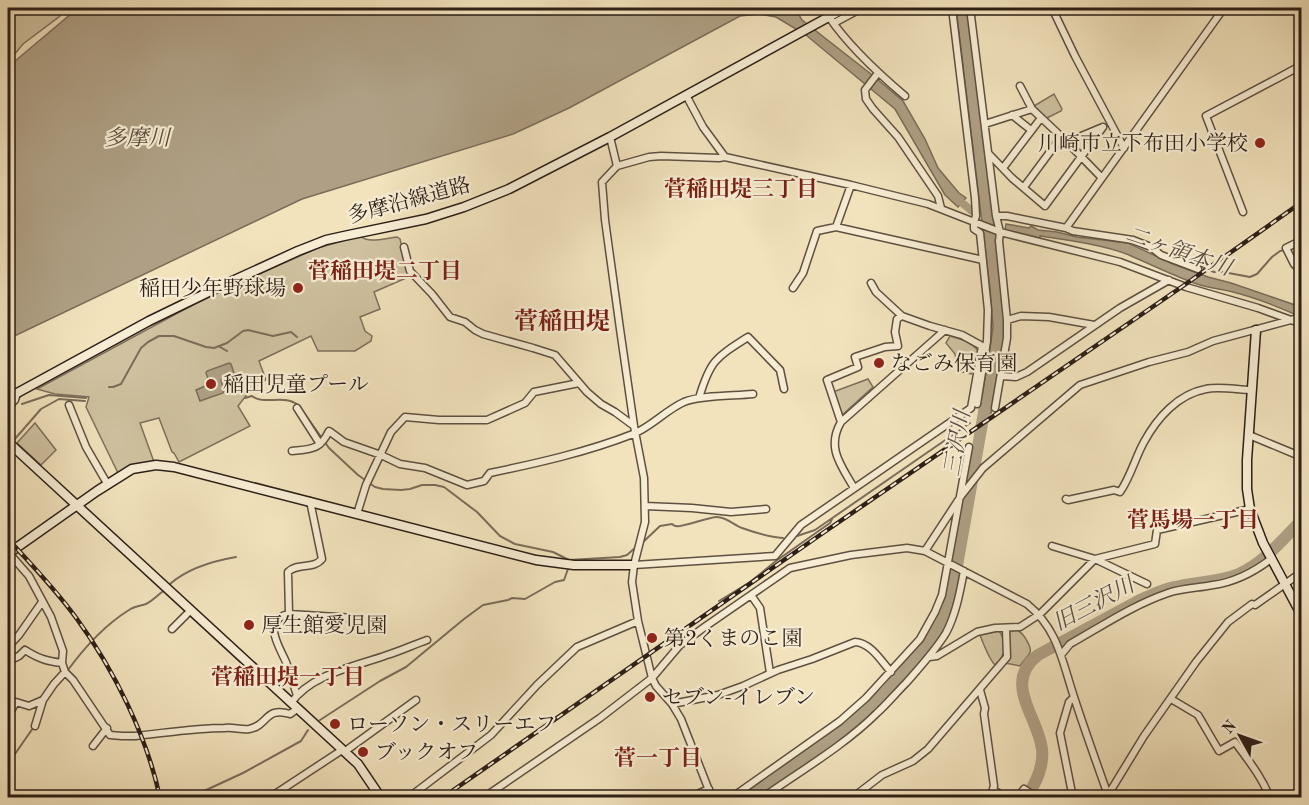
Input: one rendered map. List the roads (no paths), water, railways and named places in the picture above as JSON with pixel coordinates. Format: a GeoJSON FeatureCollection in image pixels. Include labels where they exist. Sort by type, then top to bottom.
{"type":"FeatureCollection","features":[{"type":"Feature","properties":{"kind":"street","name":"多摩沿線道路"},"geometry":{"type":"LineString","coordinates":[[8,398],[149,321],[298,251],[326,240],[426,219],[508,189],[610,137],[784,41],[829,20],[845,8]]}},
{"type":"Feature","properties":{"kind":"street"},"geometry":{"type":"LineString","coordinates":[[862,8],[829,20],[878,73],[904,96]]}},
{"type":"Feature","properties":{"kind":"street"},"geometry":{"type":"LineString","coordinates":[[952,8],[975,198],[977,224],[975,228],[980,233],[988,310],[977,404]]}},
{"type":"Feature","properties":{"kind":"street"},"geometry":{"type":"LineString","coordinates":[[970,8],[1007,320],[1007,338],[995,408]]}},
{"type":"Feature","properties":{"kind":"street"},"geometry":{"type":"LineString","coordinates":[[1052,8],[1124,148]]}},
{"type":"Feature","properties":{"kind":"street"},"geometry":{"type":"LineString","coordinates":[[1066,228],[1224,8]]}},
{"type":"Feature","properties":{"kind":"street"},"geometry":{"type":"LineString","coordinates":[[1243,212],[1206,116],[1302,64]]}},
{"type":"Feature","properties":{"kind":"street"},"geometry":{"type":"LineString","coordinates":[[878,73],[864,90],[866,99],[898,137],[938,196],[941,208]]}},
{"type":"Feature","properties":{"kind":"street"},"geometry":{"type":"LineString","coordinates":[[1020,86],[1032,109],[1102,178]]}},
{"type":"Feature","properties":{"kind":"street"},"geometry":{"type":"LineString","coordinates":[[686,95],[703,127],[725,157]]}},
{"type":"Feature","properties":{"kind":"street"},"geometry":{"type":"LineString","coordinates":[[985,124],[1032,109]]}},
{"type":"Feature","properties":{"kind":"street"},"geometry":{"type":"LineString","coordinates":[[1012,115],[1031,130]]}},
{"type":"Feature","properties":{"kind":"street"},"geometry":{"type":"LineString","coordinates":[[1003,168],[1041,118]]}},
{"type":"Feature","properties":{"kind":"street"},"geometry":{"type":"LineString","coordinates":[[1067,142],[1111,122]]}},
{"type":"Feature","properties":{"kind":"street"},"geometry":{"type":"LineString","coordinates":[[988,153],[1045,206],[1103,127]]}},
{"type":"Feature","properties":{"kind":"street"},"geometry":{"type":"LineString","coordinates":[[610,137],[617,165]]}},
{"type":"Feature","properties":{"kind":"street"},"geometry":{"type":"LineString","coordinates":[[1023,187],[1061,137]]}},
{"type":"Feature","properties":{"kind":"street"},"geometry":{"type":"LineString","coordinates":[[712,798],[681,719],[652,678],[638,621],[632,582],[645,522],[644,478],[608,242],[602,182],[617,165],[661,156],[725,157],[851,185],[941,208],[998,231],[1120,262],[1186,287],[1298,320]]}},
{"type":"Feature","properties":{"kind":"street"},"geometry":{"type":"LineString","coordinates":[[836,227],[851,185]]}},
{"type":"Feature","properties":{"kind":"street"},"geometry":{"type":"LineString","coordinates":[[996,216],[1007,216],[1073,231],[1133,240],[1150,247],[1161,255],[1198,269]]}},
{"type":"Feature","properties":{"kind":"street"},"geometry":{"type":"LineString","coordinates":[[794,288],[803,273],[817,231],[836,227],[983,260]]}},
{"type":"Feature","properties":{"kind":"street"},"geometry":{"type":"LineString","coordinates":[[1302,240],[1286,248],[1294,264],[1302,272]]}},
{"type":"Feature","properties":{"kind":"street"},"geometry":{"type":"LineString","coordinates":[[404,247],[410,271],[450,316],[465,322],[483,334],[555,355],[579,384],[600,404],[615,412],[635,430]]}},
{"type":"Feature","properties":{"kind":"street"},"geometry":{"type":"LineString","coordinates":[[1001,376],[1016,377],[1027,372],[1120,308],[1169,280]]}},
{"type":"Feature","properties":{"kind":"street"},"geometry":{"type":"LineString","coordinates":[[427,640],[323,677],[297,695],[290,714],[275,712],[256,727],[111,735],[65,672],[62,663],[63,651],[51,617],[29,576],[8,553],[132,469],[156,465],[174,466],[536,560],[574,565],[634,565],[775,556],[801,525],[971,408],[982,346],[962,335],[902,316],[876,292],[871,283]]}},
{"type":"Feature","properties":{"kind":"street"},"geometry":{"type":"LineString","coordinates":[[841,422],[827,380],[858,367],[855,357],[885,347],[898,346],[895,332],[897,319],[902,316]]}},
{"type":"Feature","properties":{"kind":"street"},"geometry":{"type":"LineString","coordinates":[[1007,320],[1021,316],[1049,317],[1094,325]]}},
{"type":"Feature","properties":{"kind":"street"},"geometry":{"type":"LineString","coordinates":[[925,551],[961,496],[983,468],[1080,385],[1213,341],[1298,320]]}},
{"type":"Feature","properties":{"kind":"street"},"geometry":{"type":"LineString","coordinates":[[854,488],[837,458],[834,441],[836,430],[841,422],[945,330]]}},
{"type":"Feature","properties":{"kind":"street"},"geometry":{"type":"LineString","coordinates":[[1256,330],[1247,460],[1250,509],[1269,555],[1302,616]]}},
{"type":"Feature","properties":{"kind":"street"},"geometry":{"type":"LineString","coordinates":[[699,398],[706,374],[711,366],[725,351],[748,337],[780,370],[784,389]]}},
{"type":"Feature","properties":{"kind":"street"},"geometry":{"type":"LineString","coordinates":[[357,514],[367,482],[391,432],[405,417],[487,420],[525,403],[534,392],[579,384]]}},
{"type":"Feature","properties":{"kind":"street"},"geometry":{"type":"LineString","coordinates":[[1066,499],[1114,490],[1120,492],[1152,429],[1171,407],[1184,397],[1207,388],[1252,390]]}},
{"type":"Feature","properties":{"kind":"street"},"geometry":{"type":"LineString","coordinates":[[8,407],[15,400],[17,392]]}},
{"type":"Feature","properties":{"kind":"street"},"geometry":{"type":"LineString","coordinates":[[292,451],[316,448],[323,442],[329,431],[344,442],[381,455],[400,465],[425,468],[467,485],[484,481],[490,473],[569,455],[635,430],[685,402],[699,398],[753,394]]}},
{"type":"Feature","properties":{"kind":"street"},"geometry":{"type":"LineString","coordinates":[[69,405],[86,447],[108,484]]}},
{"type":"Feature","properties":{"kind":"street"},"geometry":{"type":"LineString","coordinates":[[297,408],[323,442]]}},
{"type":"Feature","properties":{"kind":"street"},"geometry":{"type":"LineString","coordinates":[[1249,435],[1302,457]]}},
{"type":"Feature","properties":{"kind":"street"},"geometry":{"type":"LineString","coordinates":[[8,442],[343,751],[364,772],[381,798]]}},
{"type":"Feature","properties":{"kind":"street"},"geometry":{"type":"LineString","coordinates":[[731,798],[847,715],[866,699],[920,639],[942,595],[969,447]]}},
{"type":"Feature","properties":{"kind":"street"},"geometry":{"type":"LineString","coordinates":[[289,614],[288,572],[296,566],[307,567],[322,559],[310,501]]}},
{"type":"Feature","properties":{"kind":"street"},"geometry":{"type":"LineString","coordinates":[[645,506],[692,508],[717,516],[766,508]]}},
{"type":"Feature","properties":{"kind":"street"},"geometry":{"type":"LineString","coordinates":[[929,657],[938,656],[977,632],[995,628],[1020,627],[1040,614],[1095,559],[1155,544],[1157,530],[1250,509]]}},
{"type":"Feature","properties":{"kind":"street"},"geometry":{"type":"LineString","coordinates":[[1052,546],[1095,559],[1147,584]]}},
{"type":"Feature","properties":{"kind":"street"},"geometry":{"type":"LineString","coordinates":[[483,798],[600,718],[652,678],[680,645],[790,568],[851,555],[907,548],[925,551],[1027,604],[1040,614],[1057,642],[1108,796]]}},
{"type":"Feature","properties":{"kind":"street"},"geometry":{"type":"LineString","coordinates":[[1061,653],[1070,644],[1147,602],[1172,592],[1235,580],[1261,566],[1269,555]]}},
{"type":"Feature","properties":{"kind":"street"},"geometry":{"type":"LineString","coordinates":[[762,798],[845,740],[877,714],[929,657],[946,632],[958,602],[964,571]]}},
{"type":"Feature","properties":{"kind":"street"},"geometry":{"type":"LineString","coordinates":[[1108,796],[1139,744],[1196,662],[1228,622],[1302,572]]}},
{"type":"Feature","properties":{"kind":"street"},"geometry":{"type":"LineString","coordinates":[[751,595],[760,608],[770,673]]}},
{"type":"Feature","properties":{"kind":"street"},"geometry":{"type":"LineString","coordinates":[[8,647],[42,602]]}},
{"type":"Feature","properties":{"kind":"street"},"geometry":{"type":"LineString","coordinates":[[172,629],[190,610]]}},
{"type":"Feature","properties":{"kind":"street"},"geometry":{"type":"LineString","coordinates":[[297,695],[274,635],[276,621],[289,614],[354,618]]}},
{"type":"Feature","properties":{"kind":"street"},"geometry":{"type":"LineString","coordinates":[[408,798],[491,735],[537,685],[577,647],[638,621]]}},
{"type":"Feature","properties":{"kind":"street"},"geometry":{"type":"LineString","coordinates":[[852,798],[882,775],[916,759],[928,749],[1007,657],[1006,628]]}},
{"type":"Feature","properties":{"kind":"street"},"geometry":{"type":"LineString","coordinates":[[672,704],[743,686],[770,673],[855,642],[862,642],[871,649],[891,672]]}},
{"type":"Feature","properties":{"kind":"street"},"geometry":{"type":"LineString","coordinates":[[8,654],[15,657],[25,650],[45,661],[62,663]]}},
{"type":"Feature","properties":{"kind":"street"},"geometry":{"type":"LineString","coordinates":[[35,726],[43,700],[65,672]]}},
{"type":"Feature","properties":{"kind":"street"},"geometry":{"type":"LineString","coordinates":[[980,690],[985,708],[993,790],[990,798]]}},
{"type":"Feature","properties":{"kind":"street"},"geometry":{"type":"LineString","coordinates":[[1073,798],[1060,733],[1069,702],[1074,697]]}},
{"type":"Feature","properties":{"kind":"street"},"geometry":{"type":"LineString","coordinates":[[1171,699],[1198,716],[1219,751],[1235,742],[1262,780],[1270,798]]}},
{"type":"Feature","properties":{"kind":"street"},"geometry":{"type":"LineString","coordinates":[[8,716],[16,702],[29,706],[43,700]]}},
{"type":"Feature","properties":{"kind":"street"},"geometry":{"type":"LineString","coordinates":[[269,798],[343,751],[416,700]]}},
{"type":"Feature","properties":{"kind":"street"},"geometry":{"type":"LineString","coordinates":[[93,746],[107,728]]}},
{"type":"Feature","properties":{"kind":"street"},"geometry":{"type":"LineString","coordinates":[[688,798],[709,789]]}},
{"type":"Feature","properties":{"kind":"street"},"geometry":{"type":"LineString","coordinates":[[1017,798],[1024,789],[1032,796]]}},
{"type":"Feature","properties":{"kind":"street"},"geometry":{"type":"LineString","coordinates":[[993,790],[1008,798]]}},
{"type":"Feature","properties":{"kind":"water","name":"多摩川"},"geometry":{"type":"Polygon","coordinates":[[[78,8],[795,8],[802,20],[903,101],[925,139],[938,168],[966,198],[958,207],[945,195],[895,109],[806,35],[776,17],[759,14],[740,16],[569,108],[513,134],[302,199],[8,339],[8,67],[78,8]]]}},
{"type":"Feature","properties":{"kind":"water"},"geometry":{"type":"Polygon","coordinates":[[[956,8],[968,8],[1005,314],[1004,338],[991,413],[978,421],[993,327],[956,8]]]}},
{"type":"Feature","properties":{"kind":"water"},"geometry":{"type":"Polygon","coordinates":[[[1006,224],[1029,228],[1031,226],[1038,230],[1077,237],[1128,243],[1208,277],[1298,306],[1301,308],[1301,317],[1251,297],[1206,287],[1180,278],[1119,251],[1062,239],[1040,236],[1040,239],[1005,230],[1006,224]]]}},
{"type":"Feature","properties":{"kind":"water"},"geometry":{"type":"Polygon","coordinates":[[[229,363],[234,373],[221,380],[223,393],[200,401],[196,390],[210,384],[207,371],[229,363]]]}},
{"type":"Feature","properties":{"kind":"waterway","name":"二ヶ領本川"},"geometry":{"type":"LineString","coordinates":[[955,197],[972,211]]}},
{"type":"Feature","properties":{"kind":"waterway"},"geometry":{"type":"LineString","coordinates":[[1173,255],[1214,272],[1250,277],[1257,274],[1280,251],[1302,244]]}},
{"type":"Feature","properties":{"kind":"waterway"},"geometry":{"type":"LineString","coordinates":[[109,387],[121,384],[141,348],[159,336],[174,336],[214,348],[248,330],[273,336],[291,332],[297,337]]}},
{"type":"Feature","properties":{"kind":"waterway"},"geometry":{"type":"LineString","coordinates":[[220,347],[227,351]]}},
{"type":"Feature","properties":{"kind":"waterway"},"geometry":{"type":"LineString","coordinates":[[22,404],[49,395],[86,398]]}},
{"type":"Feature","properties":{"kind":"waterway"},"geometry":{"type":"LineString","coordinates":[[245,398],[252,396],[263,400],[293,402],[299,406],[329,448],[358,475],[375,487],[401,490],[422,485],[444,487],[477,512],[500,536],[515,544],[553,552],[569,560],[620,557],[627,555],[636,547]]}},
{"type":"Feature","properties":{"kind":"waterway"},"geometry":{"type":"LineString","coordinates":[[14,440],[41,409],[59,399],[85,401]]}},
{"type":"Feature","properties":{"kind":"waterway","name":"三沢川"},"geometry":{"type":"LineString","coordinates":[[748,798],[857,719],[886,692],[929,643],[941,623],[948,608],[955,577],[986,401]]}},
{"type":"Feature","properties":{"kind":"waterway"},"geometry":{"type":"LineString","coordinates":[[797,536],[815,530],[970,423]]}},
{"type":"Feature","properties":{"kind":"waterway"},"geometry":{"type":"LineString","coordinates":[[641,544],[660,526],[672,524],[679,526],[717,517],[724,518],[752,532],[783,538]]}},
{"type":"Feature","properties":{"kind":"waterway"},"geometry":{"type":"LineString","coordinates":[[719,601],[750,582],[830,523],[832,519]]}},
{"type":"Feature","properties":{"kind":"waterway","name":"旧三沢川"},"geometry":{"type":"LineString","coordinates":[[1026,798],[1038,775],[1042,762],[1042,749],[1022,688],[1023,677],[1028,666],[1038,655],[1158,592],[1239,574],[1265,557],[1302,520]]}},
{"type":"Feature","properties":{"kind":"waterway"},"geometry":{"type":"LineString","coordinates":[[170,584],[201,566],[236,557]]}},
{"type":"Feature","properties":{"kind":"waterway"},"geometry":{"type":"LineString","coordinates":[[320,720],[406,667],[483,605],[512,598],[525,599],[555,582],[564,580],[568,569]]}},
{"type":"Feature","properties":{"kind":"waterway"},"geometry":{"type":"LineString","coordinates":[[68,670],[103,630],[120,616],[148,603],[162,592]]}},
{"type":"Feature","properties":{"kind":"waterway"},"geometry":{"type":"LineString","coordinates":[[8,764],[33,728]]}},
{"type":"Feature","properties":{"kind":"waterway"},"geometry":{"type":"LineString","coordinates":[[198,798],[204,791],[243,773],[301,741],[308,730]]}},
{"type":"Feature","properties":{"kind":"railway"},"geometry":{"type":"LineString","coordinates":[[442,798],[1302,202]]}},
{"type":"Feature","properties":{"kind":"railway"},"geometry":{"type":"LineString","coordinates":[[8,539],[69,608],[104,660],[138,728],[160,798]]}},
{"type":"Feature","properties":{"kind":"place","name":"川崎市立下布田小学校"},"geometry":{"type":"Point","coordinates":[1260,143]}},
{"type":"Feature","properties":{"kind":"place","name":"稲田少年野球場"},"geometry":{"type":"Point","coordinates":[298,288]}},
{"type":"Feature","properties":{"kind":"place","name":"なごみ保育園"},"geometry":{"type":"Point","coordinates":[879,363]}},
{"type":"Feature","properties":{"kind":"place","name":"稲田児童プール"},"geometry":{"type":"Point","coordinates":[211,384]}},
{"type":"Feature","properties":{"kind":"place","name":"厚生館愛児園"},"geometry":{"type":"Point","coordinates":[249,625]}},
{"type":"Feature","properties":{"kind":"place","name":"第2くまのこ園"},"geometry":{"type":"Point","coordinates":[652,638]}},
{"type":"Feature","properties":{"kind":"place","name":"セブン-イレブン"},"geometry":{"type":"Point","coordinates":[650,697]}},
{"type":"Feature","properties":{"kind":"place","name":"ローソン・スリーエフ"},"geometry":{"type":"Point","coordinates":[335,724]}},
{"type":"Feature","properties":{"kind":"place","name":"ブックオフ"},"geometry":{"type":"Point","coordinates":[363,752]}},
{"type":"Feature","properties":{"kind":"district","name":"菅稲田堤三丁目"},"geometry":{"type":"Point","coordinates":[741,188]}},
{"type":"Feature","properties":{"kind":"district","name":"菅稲田堤二丁目"},"geometry":{"type":"Point","coordinates":[385,270]}},
{"type":"Feature","properties":{"kind":"district","name":"菅稲田堤"},"geometry":{"type":"Point","coordinates":[562,321]}},
{"type":"Feature","properties":{"kind":"district","name":"菅馬場一丁目"},"geometry":{"type":"Point","coordinates":[1193,519]}},
{"type":"Feature","properties":{"kind":"district","name":"菅稲田堤一丁目"},"geometry":{"type":"Point","coordinates":[288,676]}},
{"type":"Feature","properties":{"kind":"district","name":"菅一丁目"},"geometry":{"type":"Point","coordinates":[658,757]}}]}
